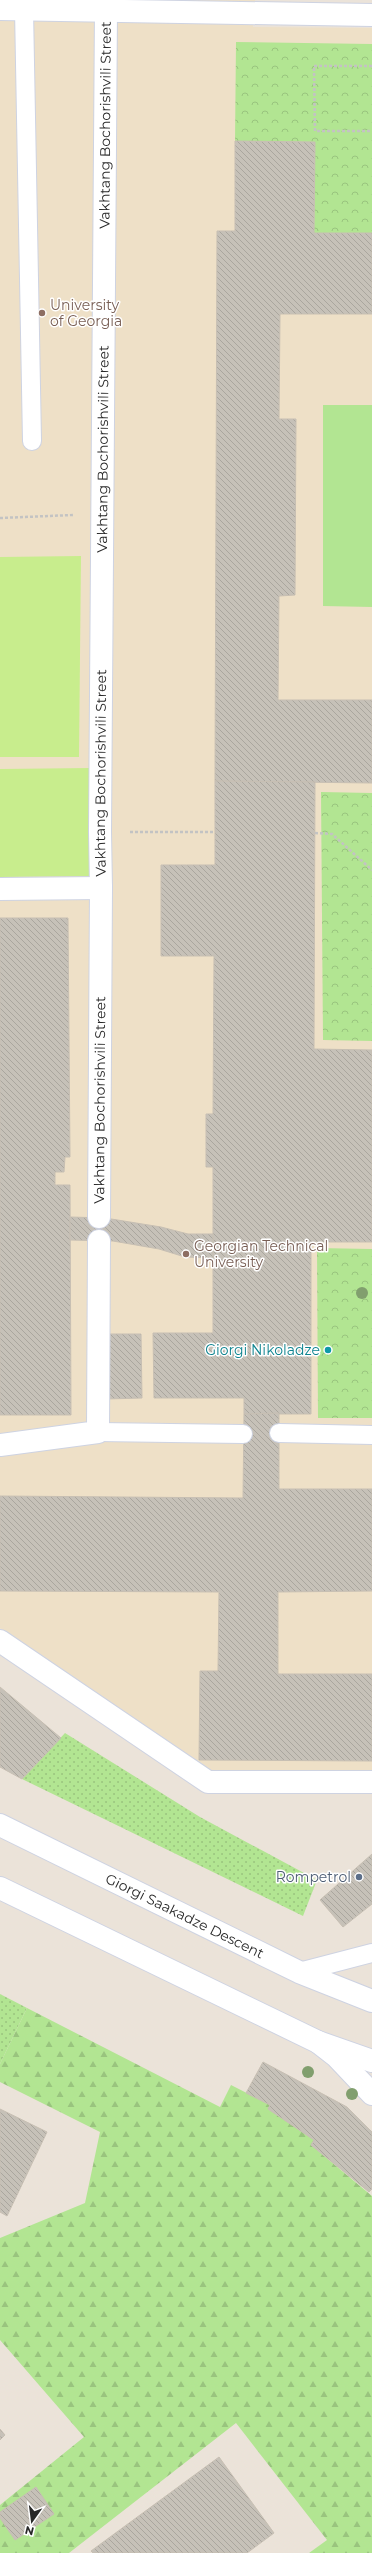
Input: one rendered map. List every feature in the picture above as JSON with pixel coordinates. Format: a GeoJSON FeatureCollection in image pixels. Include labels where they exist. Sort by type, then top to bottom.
{"type":"FeatureCollection","features":[{"type":"Feature","properties":{"kind":"street","name":"Vakhtang Bochorishvili Street"},"geometry":{"type":"LineString","coordinates":[[0,9],[372,14]]}},
{"type":"Feature","properties":{"kind":"street","name":"Vakhtang Bochorishvili Street"},"geometry":{"type":"LineString","coordinates":[[99,1217],[102,888],[100,832],[106,10]]}},
{"type":"Feature","properties":{"kind":"street","name":"Vakhtang Bochorishvili Street"},"geometry":{"type":"LineString","coordinates":[[0,889],[102,888]]}},
{"type":"Feature","properties":{"kind":"street"},"geometry":{"type":"LineString","coordinates":[[0,1445],[98,1432],[99,1241]]}},
{"type":"Feature","properties":{"kind":"street"},"geometry":{"type":"LineString","coordinates":[[0,1641],[208,1782],[372,1782]]}},
{"type":"Feature","properties":{"kind":"street","name":"Giorgi Saakadze Descent"},"geometry":{"type":"LineString","coordinates":[[0,1825],[299,1972],[372,2001]]}},
{"type":"Feature","properties":{"kind":"street"},"geometry":{"type":"LineString","coordinates":[[0,1888],[318,2042],[372,2061]]}},
{"type":"Feature","properties":{"kind":"street"},"geometry":{"type":"LineString","coordinates":[[318,2042],[336,2056],[372,2094]]}},
{"type":"Feature","properties":{"kind":"lane"},"geometry":{"type":"LineString","coordinates":[[24,9],[32,440]]}},
{"type":"Feature","properties":{"kind":"lane"},"geometry":{"type":"LineString","coordinates":[[98,1432],[243,1434]]}},
{"type":"Feature","properties":{"kind":"lane"},"geometry":{"type":"LineString","coordinates":[[279,1433],[372,1435]]}},
{"type":"Feature","properties":{"kind":"lane"},"geometry":{"type":"LineString","coordinates":[[299,1972],[372,1953]]}},
{"type":"Feature","properties":{"kind":"path"},"geometry":{"type":"LineString","coordinates":[[372,66],[314,66],[314,73],[315,131],[372,131]]}},
{"type":"Feature","properties":{"kind":"path"},"geometry":{"type":"LineString","coordinates":[[0,518],[102,514]]}},
{"type":"Feature","properties":{"kind":"path"},"geometry":{"type":"LineString","coordinates":[[100,832],[215,832]]}},
{"type":"Feature","properties":{"kind":"path"},"geometry":{"type":"LineString","coordinates":[[314,833],[332,834],[372,870]]}},
{"type":"Feature","properties":{"kind":"shaded area","name":"Georgian Technical University"},"geometry":{"type":"Polygon","coordinates":[[[0,0],[255,0],[253,27],[372,28],[372,1782],[224,1782],[0,1628],[0,0]]]}},
{"type":"Feature","properties":{"kind":"green space"},"geometry":{"type":"Polygon","coordinates":[[[236,42],[372,44],[372,233],[314,233],[315,142],[235,141],[236,42]]]}},
{"type":"Feature","properties":{"kind":"green space"},"geometry":{"type":"Polygon","coordinates":[[[323,405],[372,405],[372,607],[323,606],[323,405]]]}},
{"type":"Feature","properties":{"kind":"green space"},"geometry":{"type":"Polygon","coordinates":[[[81,556],[79,757],[0,757],[0,557],[81,556]]]}},
{"type":"Feature","properties":{"kind":"green space"},"geometry":{"type":"Polygon","coordinates":[[[90,768],[91,876],[0,877],[0,769],[90,768]]]}},
{"type":"Feature","properties":{"kind":"green space"},"geometry":{"type":"Polygon","coordinates":[[[321,792],[372,793],[372,1041],[323,1040],[321,792]]]}},
{"type":"Feature","properties":{"kind":"green space"},"geometry":{"type":"Polygon","coordinates":[[[317,1248],[372,1249],[372,1418],[318,1418],[317,1248]]]}},
{"type":"Feature","properties":{"kind":"green space"},"geometry":{"type":"Polygon","coordinates":[[[65,1733],[200,1817],[317,1880],[303,1916],[22,1779],[65,1733]]]}},
{"type":"Feature","properties":{"kind":"green space"},"geometry":{"type":"Polygon","coordinates":[[[0,1994],[27,2008],[0,2064],[0,1994]]]}},
{"type":"Feature","properties":{"kind":"green space"},"geometry":{"type":"Polygon","coordinates":[[[27,2008],[220,2107],[231,2085],[270,2105],[268,2109],[314,2140],[311,2145],[372,2196],[372,2553],[309,2553],[327,2540],[236,2423],[69,2553],[0,2553],[0,2505],[84,2437],[0,2340],[0,2238],[85,2203],[100,2132],[0,2082],[0,2064],[27,2008]]]}},
{"type":"Feature","properties":{"kind":"building"},"geometry":{"type":"Polygon","coordinates":[[[235,141],[315,142],[314,233],[372,233],[372,314],[280,314],[279,419],[296,419],[295,595],[279,596],[278,700],[372,700],[372,783],[215,781],[217,231],[235,231],[235,141]]]}},
{"type":"Feature","properties":{"kind":"building"},"geometry":{"type":"Polygon","coordinates":[[[215,781],[315,782],[314,1049],[372,1050],[372,1242],[311,1242],[311,1414],[244,1414],[244,1398],[154,1398],[153,1333],[213,1333],[213,1167],[206,1167],[206,1114],[213,1114],[214,956],[161,956],[161,865],[215,865],[215,781]]]}},
{"type":"Feature","properties":{"kind":"building"},"geometry":{"type":"Polygon","coordinates":[[[0,918],[68,918],[70,1157],[65,1157],[64,1172],[55,1172],[55,1185],[70,1185],[71,1415],[0,1415],[0,918]]]}},
{"type":"Feature","properties":{"kind":"building"},"geometry":{"type":"Polygon","coordinates":[[[70,1217],[105,1218],[161,1227],[188,1234],[213,1234],[213,1258],[185,1257],[159,1249],[113,1241],[70,1240],[70,1217]]]}},
{"type":"Feature","properties":{"kind":"building"},"geometry":{"type":"Polygon","coordinates":[[[106,1334],[141,1334],[142,1398],[106,1399],[106,1334]]]}},
{"type":"Feature","properties":{"kind":"building"},"geometry":{"type":"Polygon","coordinates":[[[279,1413],[279,1489],[372,1489],[372,1591],[278,1592],[278,1674],[372,1674],[372,1761],[199,1760],[200,1671],[218,1671],[219,1592],[0,1591],[0,1496],[243,1498],[244,1414],[279,1413]]]}},
{"type":"Feature","properties":{"kind":"building"},"geometry":{"type":"Polygon","coordinates":[[[0,1687],[61,1738],[22,1779],[0,1767],[0,1687]]]}},
{"type":"Feature","properties":{"kind":"building","name":"Rompetrol"},"geometry":{"type":"Polygon","coordinates":[[[372,1854],[372,1904],[343,1927],[320,1900],[372,1854]]]}},
{"type":"Feature","properties":{"kind":"building"},"geometry":{"type":"Polygon","coordinates":[[[263,2062],[347,2107],[372,2132],[372,2189],[369,2192],[311,2145],[314,2140],[268,2109],[270,2105],[246,2093],[263,2062]]]}},
{"type":"Feature","properties":{"kind":"building"},"geometry":{"type":"Polygon","coordinates":[[[0,2109],[47,2132],[7,2216],[0,2212],[0,2109]]]}},
{"type":"Feature","properties":{"kind":"building"},"geometry":{"type":"Polygon","coordinates":[[[0,2429],[5,2435],[0,2440],[0,2429]]]}},
{"type":"Feature","properties":{"kind":"building"},"geometry":{"type":"Polygon","coordinates":[[[219,2457],[274,2533],[247,2553],[93,2553],[91,2551],[219,2457]]]}},
{"type":"Feature","properties":{"kind":"building"},"geometry":{"type":"Polygon","coordinates":[[[36,2487],[54,2514],[15,2540],[0,2518],[0,2512],[36,2487]]]}},
{"type":"Feature","properties":{"kind":"place","name":"University of Georgia"},"geometry":{"type":"Point","coordinates":[42,313]}},
{"type":"Feature","properties":{"kind":"place","name":"Georgian Technical University"},"geometry":{"type":"Point","coordinates":[186,1254]}},
{"type":"Feature","properties":{"kind":"place","name":"Giorgi Nikoladze"},"geometry":{"type":"Point","coordinates":[328,1350]}},
{"type":"Feature","properties":{"kind":"place","name":"Rompetrol"},"geometry":{"type":"Point","coordinates":[359,1877]}}]}
